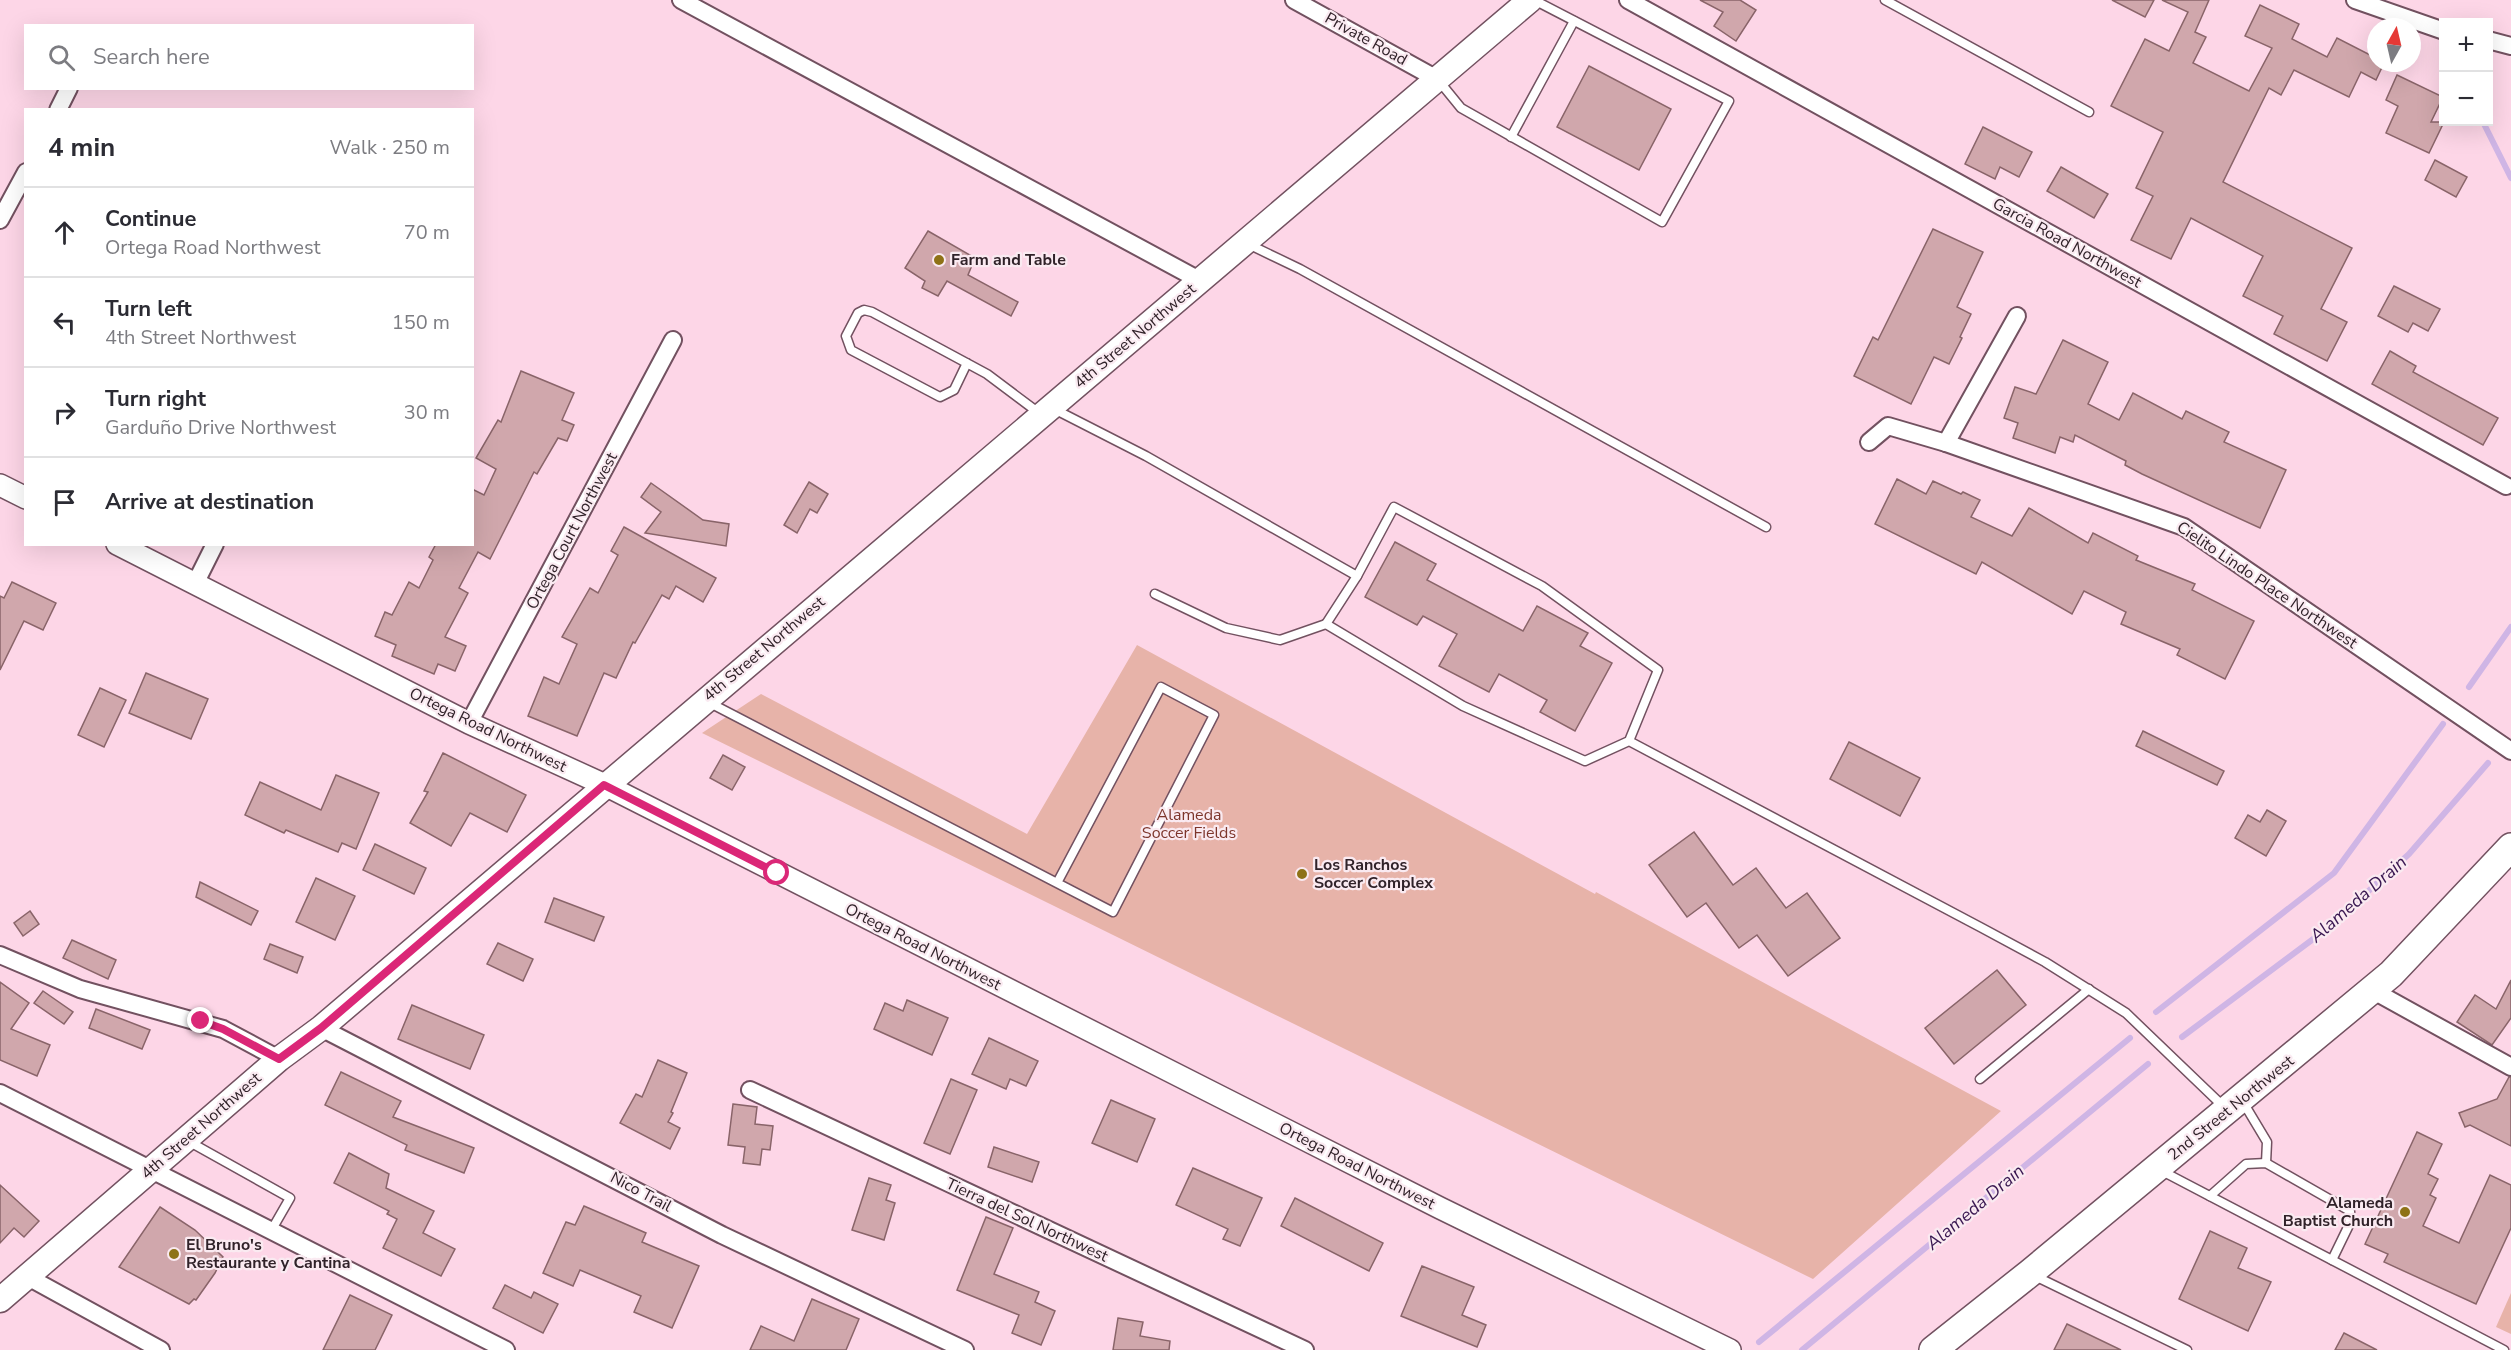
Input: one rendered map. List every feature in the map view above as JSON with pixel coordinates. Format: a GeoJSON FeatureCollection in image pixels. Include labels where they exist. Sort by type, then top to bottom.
{"type":"FeatureCollection","features":[{"type":"Feature","properties":{"kind":"main road","name":"4th Street Northwest"},"geometry":{"type":"LineString","coordinates":[[0,1300],[279,1059],[321,1028],[604,785],[1530,0]]}},
{"type":"Feature","properties":{"kind":"main road","name":"2nd Street Northwest"},"geometry":{"type":"LineString","coordinates":[[1933,1350],[2157,1169],[2391,974],[2511,847]]}},
{"type":"Feature","properties":{"kind":"street"},"geometry":{"type":"LineString","coordinates":[[681,0],[1201,280]]}},
{"type":"Feature","properties":{"kind":"street","name":"Private Road"},"geometry":{"type":"LineString","coordinates":[[1294,0],[1437,79]]}},
{"type":"Feature","properties":{"kind":"street","name":"Garcia Road Northwest"},"geometry":{"type":"LineString","coordinates":[[1628,0],[2506,486]]}},
{"type":"Feature","properties":{"kind":"street"},"geometry":{"type":"LineString","coordinates":[[2355,0],[2439,28]]}},
{"type":"Feature","properties":{"kind":"street"},"geometry":{"type":"LineString","coordinates":[[59,108],[68,90]]}},
{"type":"Feature","properties":{"kind":"street"},"geometry":{"type":"LineString","coordinates":[[0,220],[24,176]]}},
{"type":"Feature","properties":{"kind":"street"},"geometry":{"type":"LineString","coordinates":[[1946,442],[2017,316]]}},
{"type":"Feature","properties":{"kind":"street","name":"Ortega Court Northwest"},"geometry":{"type":"LineString","coordinates":[[469,723],[673,340]]}},
{"type":"Feature","properties":{"kind":"street","name":"Cielito Lindo Place Northwest"},"geometry":{"type":"LineString","coordinates":[[1869,442],[1888,426],[1946,442],[2184,526],[2511,751]]}},
{"type":"Feature","properties":{"kind":"street"},"geometry":{"type":"LineString","coordinates":[[0,485],[24,497]]}},
{"type":"Feature","properties":{"kind":"street","name":"Ortega Road Northwest"},"geometry":{"type":"LineString","coordinates":[[121,546],[469,723],[604,785],[1440,1208],[1730,1350]]}},
{"type":"Feature","properties":{"kind":"street"},"geometry":{"type":"LineString","coordinates":[[195,584],[214,546]]}},
{"type":"Feature","properties":{"kind":"street"},"geometry":{"type":"LineString","coordinates":[[0,955],[80,988],[223,1029],[279,1059]]}},
{"type":"Feature","properties":{"kind":"street"},"geometry":{"type":"LineString","coordinates":[[2372,990],[2511,1067]]}},
{"type":"Feature","properties":{"kind":"street","name":"Nico Trail"},"geometry":{"type":"LineString","coordinates":[[321,1028],[722,1235],[965,1350]]}},
{"type":"Feature","properties":{"kind":"street","name":"Tierra del Sol Northwest"},"geometry":{"type":"LineString","coordinates":[[750,1090],[1305,1350]]}},
{"type":"Feature","properties":{"kind":"street"},"geometry":{"type":"LineString","coordinates":[[0,1093],[506,1350]]}},
{"type":"Feature","properties":{"kind":"street"},"geometry":{"type":"LineString","coordinates":[[28,1277],[161,1350]]}},
{"type":"Feature","properties":{"kind":"lane"},"geometry":{"type":"LineString","coordinates":[[1437,79],[1461,108],[1662,222],[1729,102],[1534,0]]}},
{"type":"Feature","properties":{"kind":"lane"},"geometry":{"type":"LineString","coordinates":[[1885,0],[2088,112]]}},
{"type":"Feature","properties":{"kind":"lane"},"geometry":{"type":"LineString","coordinates":[[1511,137],[1574,21]]}},
{"type":"Feature","properties":{"kind":"lane"},"geometry":{"type":"LineString","coordinates":[[1245,243],[1341,291],[1766,527]]}},
{"type":"Feature","properties":{"kind":"lane"},"geometry":{"type":"LineString","coordinates":[[967,363],[954,390],[940,397],[851,350],[846,336],[858,313],[864,310],[967,363],[987,374],[1046,411],[1146,456],[1357,576]]}},
{"type":"Feature","properties":{"kind":"lane"},"geometry":{"type":"LineString","coordinates":[[1155,594],[1226,628],[1280,640],[1326,624],[1357,576],[1395,507],[1542,586],[1658,670],[1629,741],[1585,761],[1463,706],[1326,624]]}},
{"type":"Feature","properties":{"kind":"lane"},"geometry":{"type":"LineString","coordinates":[[704,700],[1113,912],[1214,715],[1161,687],[1057,882]]}},
{"type":"Feature","properties":{"kind":"lane"},"geometry":{"type":"LineString","coordinates":[[1629,741],[1982,928],[2126,1012],[2234,1105],[2267,1142],[2266,1163]]}},
{"type":"Feature","properties":{"kind":"lane"},"geometry":{"type":"LineString","coordinates":[[1980,1079],[2089,989]]}},
{"type":"Feature","properties":{"kind":"lane"},"geometry":{"type":"LineString","coordinates":[[185,1140],[290,1198],[271,1231]]}},
{"type":"Feature","properties":{"kind":"lane"},"geometry":{"type":"LineString","coordinates":[[2210,1196],[2246,1164],[2266,1163],[2346,1206],[2350,1211],[2350,1223],[2332,1260]]}},
{"type":"Feature","properties":{"kind":"lane"},"geometry":{"type":"LineString","coordinates":[[2157,1169],[2504,1350]]}},
{"type":"Feature","properties":{"kind":"lane"},"geometry":{"type":"LineString","coordinates":[[2030,1273],[2187,1350]]}},
{"type":"Feature","properties":{"kind":"green space","name":"Alameda Soccer Fields"},"geometry":{"type":"Polygon","coordinates":[[[1137,645],[2001,1111],[1813,1279],[702,733],[761,694],[1027,834],[1137,645]]]}},
{"type":"Feature","properties":{"kind":"green space"},"geometry":{"type":"Polygon","coordinates":[[[2511,1293],[2511,1334],[2496,1327],[2511,1293]]]}},
{"type":"Feature","properties":{"kind":"building"},"geometry":{"type":"Polygon","coordinates":[[[1700,0],[1740,0],[1756,10],[1736,41],[1714,26],[1723,12],[1700,0]]]}},
{"type":"Feature","properties":{"kind":"building"},"geometry":{"type":"Polygon","coordinates":[[[2112,0],[2154,0],[2145,17],[2112,0]]]}},
{"type":"Feature","properties":{"kind":"building"},"geometry":{"type":"Polygon","coordinates":[[[2162,0],[2209,0],[2195,32],[2206,37],[2193,63],[2249,91],[2272,48],[2245,36],[2260,5],[2299,24],[2292,39],[2327,57],[2337,38],[2367,53],[2367,72],[2380,72],[2376,80],[2361,72],[2349,97],[2294,70],[2281,95],[2269,88],[2223,182],[2352,248],[2321,309],[2347,322],[2327,361],[2274,334],[2283,316],[2243,296],[2263,256],[2191,218],[2171,259],[2131,240],[2153,196],[2136,188],[2163,132],[2111,106],[2145,39],[2169,51],[2188,12],[2162,0]]]}},
{"type":"Feature","properties":{"kind":"building"},"geometry":{"type":"Polygon","coordinates":[[[1589,66],[1671,109],[1639,170],[1557,127],[1589,66]]]}},
{"type":"Feature","properties":{"kind":"building"},"geometry":{"type":"Polygon","coordinates":[[[2397,75],[2439,95],[2439,105],[2431,122],[2439,122],[2439,126],[2442,126],[2429,153],[2386,133],[2398,106],[2386,100],[2397,75]]]}},
{"type":"Feature","properties":{"kind":"building"},"geometry":{"type":"Polygon","coordinates":[[[1983,127],[2032,152],[2019,177],[2000,167],[1995,179],[1965,164],[1983,127]]]}},
{"type":"Feature","properties":{"kind":"building"},"geometry":{"type":"Polygon","coordinates":[[[2435,160],[2467,177],[2456,197],[2425,180],[2435,160]]]}},
{"type":"Feature","properties":{"kind":"building"},"geometry":{"type":"Polygon","coordinates":[[[2061,167],[2108,194],[2094,218],[2047,191],[2061,167]]]}},
{"type":"Feature","properties":{"kind":"building"},"geometry":{"type":"Polygon","coordinates":[[[1933,229],[1983,252],[1957,307],[1971,314],[1960,337],[1962,338],[1949,364],[1934,357],[1911,404],[1854,376],[1873,337],[1878,340],[1933,229]]]}},
{"type":"Feature","properties":{"kind":"building"},"geometry":{"type":"Polygon","coordinates":[[[928,231],[975,258],[968,275],[1018,302],[1011,316],[947,281],[938,296],[922,288],[925,281],[905,268],[928,231]]]}},
{"type":"Feature","properties":{"kind":"building"},"geometry":{"type":"Polygon","coordinates":[[[2394,286],[2440,309],[2428,331],[2413,323],[2408,332],[2378,316],[2394,286]]]}},
{"type":"Feature","properties":{"kind":"building"},"geometry":{"type":"Polygon","coordinates":[[[2063,340],[2108,362],[2088,404],[2119,420],[2133,393],[2182,419],[2186,411],[2229,432],[2224,442],[2286,470],[2260,528],[2142,474],[2125,465],[2126,461],[2075,435],[2073,442],[2060,437],[2055,453],[2013,438],[2018,423],[2004,418],[2015,387],[2036,394],[2063,340]]]}},
{"type":"Feature","properties":{"kind":"building"},"geometry":{"type":"Polygon","coordinates":[[[2390,351],[2416,366],[2413,372],[2498,418],[2483,445],[2372,384],[2390,351]]]}},
{"type":"Feature","properties":{"kind":"building"},"geometry":{"type":"Polygon","coordinates":[[[521,371],[574,393],[562,420],[574,425],[567,441],[558,438],[537,474],[534,472],[490,559],[478,552],[459,588],[468,593],[445,637],[466,646],[455,671],[438,664],[434,674],[392,656],[396,645],[375,636],[385,612],[392,615],[409,582],[419,588],[433,560],[429,557],[435,546],[474,546],[474,490],[484,495],[496,469],[476,458],[498,420],[501,422],[521,371]]]}},
{"type":"Feature","properties":{"kind":"building"},"geometry":{"type":"Polygon","coordinates":[[[1897,479],[1926,494],[1933,481],[1980,500],[1971,517],[2012,536],[2029,508],[2088,543],[2093,533],[2138,556],[2136,560],[2195,584],[2192,590],[2254,621],[2225,679],[2177,655],[2180,649],[2121,624],[2126,612],[2084,591],[2072,614],[1982,562],[1976,574],[1875,524],[1897,479]]]}},
{"type":"Feature","properties":{"kind":"building"},"geometry":{"type":"Polygon","coordinates":[[[809,482],[828,494],[817,513],[810,509],[797,533],[784,525],[809,482]]]}},
{"type":"Feature","properties":{"kind":"building"},"geometry":{"type":"Polygon","coordinates":[[[651,483],[703,520],[729,524],[726,546],[645,533],[661,512],[641,497],[651,483]]]}},
{"type":"Feature","properties":{"kind":"building"},"geometry":{"type":"Polygon","coordinates":[[[624,527],[716,578],[703,602],[676,586],[669,599],[662,595],[635,643],[633,642],[616,678],[604,673],[577,736],[528,716],[544,677],[559,684],[577,644],[562,637],[590,588],[598,593],[618,555],[611,551],[624,527]]]}},
{"type":"Feature","properties":{"kind":"building"},"geometry":{"type":"Polygon","coordinates":[[[1395,542],[1436,564],[1427,580],[1523,631],[1537,606],[1588,633],[1580,646],[1612,663],[1575,731],[1540,712],[1547,700],[1499,674],[1489,692],[1439,666],[1457,634],[1423,616],[1417,625],[1365,597],[1395,542]]]}},
{"type":"Feature","properties":{"kind":"building"},"geometry":{"type":"Polygon","coordinates":[[[12,582],[56,603],[43,630],[24,621],[0,670],[0,596],[4,598],[12,582]]]}},
{"type":"Feature","properties":{"kind":"building"},"geometry":{"type":"Polygon","coordinates":[[[146,673],[208,699],[191,739],[129,713],[146,673]]]}},
{"type":"Feature","properties":{"kind":"building"},"geometry":{"type":"Polygon","coordinates":[[[100,688],[126,700],[104,747],[78,735],[100,688]]]}},
{"type":"Feature","properties":{"kind":"building"},"geometry":{"type":"Polygon","coordinates":[[[2143,731],[2224,771],[2217,785],[2136,746],[2143,731]]]}},
{"type":"Feature","properties":{"kind":"building"},"geometry":{"type":"Polygon","coordinates":[[[1849,742],[1920,778],[1900,816],[1830,779],[1849,742]]]}},
{"type":"Feature","properties":{"kind":"building"},"geometry":{"type":"Polygon","coordinates":[[[443,753],[526,795],[507,832],[470,813],[451,846],[410,823],[428,792],[424,791],[443,753]]]}},
{"type":"Feature","properties":{"kind":"building"},"geometry":{"type":"Polygon","coordinates":[[[723,755],[745,767],[732,790],[710,778],[723,755]]]}},
{"type":"Feature","properties":{"kind":"building"},"geometry":{"type":"Polygon","coordinates":[[[336,775],[379,793],[356,849],[342,843],[338,852],[286,830],[284,833],[245,815],[260,782],[321,810],[336,775]]]}},
{"type":"Feature","properties":{"kind":"building"},"geometry":{"type":"Polygon","coordinates":[[[2267,810],[2286,821],[2266,856],[2235,838],[2248,815],[2260,822],[2267,810]]]}},
{"type":"Feature","properties":{"kind":"building"},"geometry":{"type":"Polygon","coordinates":[[[1694,832],[1733,885],[1756,868],[1786,908],[1807,893],[1840,938],[1788,976],[1757,935],[1739,948],[1706,903],[1687,917],[1649,865],[1694,832]]]}},
{"type":"Feature","properties":{"kind":"building"},"geometry":{"type":"Polygon","coordinates":[[[375,844],[426,868],[414,894],[363,870],[375,844]]]}},
{"type":"Feature","properties":{"kind":"building"},"geometry":{"type":"Polygon","coordinates":[[[316,878],[355,896],[335,940],[296,922],[316,878]]]}},
{"type":"Feature","properties":{"kind":"building"},"geometry":{"type":"Polygon","coordinates":[[[200,882],[258,911],[251,925],[196,897],[200,882]]]}},
{"type":"Feature","properties":{"kind":"building"},"geometry":{"type":"Polygon","coordinates":[[[554,898],[604,917],[594,941],[545,922],[554,898]]]}},
{"type":"Feature","properties":{"kind":"building"},"geometry":{"type":"Polygon","coordinates":[[[30,911],[39,924],[23,936],[14,923],[30,911]]]}},
{"type":"Feature","properties":{"kind":"building"},"geometry":{"type":"Polygon","coordinates":[[[72,940],[116,960],[108,979],[63,958],[72,940]]]}},
{"type":"Feature","properties":{"kind":"building"},"geometry":{"type":"Polygon","coordinates":[[[498,943],[533,959],[523,981],[487,964],[498,943]]]}},
{"type":"Feature","properties":{"kind":"building"},"geometry":{"type":"Polygon","coordinates":[[[270,944],[303,957],[297,973],[264,959],[270,944]]]}},
{"type":"Feature","properties":{"kind":"building"},"geometry":{"type":"Polygon","coordinates":[[[1997,970],[2026,1005],[1954,1064],[1925,1028],[1997,970]]]}},
{"type":"Feature","properties":{"kind":"building"},"geometry":{"type":"Polygon","coordinates":[[[2511,980],[2511,1018],[2492,1045],[2457,1022],[2475,995],[2496,1009],[2511,980]]]}},
{"type":"Feature","properties":{"kind":"building"},"geometry":{"type":"Polygon","coordinates":[[[0,982],[29,1003],[11,1029],[50,1045],[37,1076],[0,1060],[0,982]]]}},
{"type":"Feature","properties":{"kind":"building"},"geometry":{"type":"Polygon","coordinates":[[[43,991],[73,1012],[64,1024],[34,1003],[43,991]]]}},
{"type":"Feature","properties":{"kind":"building"},"geometry":{"type":"Polygon","coordinates":[[[907,1000],[948,1018],[932,1055],[874,1029],[885,1003],[903,1011],[907,1000]]]}},
{"type":"Feature","properties":{"kind":"building"},"geometry":{"type":"Polygon","coordinates":[[[412,1005],[484,1035],[470,1069],[398,1039],[412,1005]]]}},
{"type":"Feature","properties":{"kind":"building"},"geometry":{"type":"Polygon","coordinates":[[[96,1009],[150,1030],[142,1049],[89,1028],[96,1009]]]}},
{"type":"Feature","properties":{"kind":"building"},"geometry":{"type":"Polygon","coordinates":[[[989,1038],[1038,1061],[1026,1086],[1010,1079],[1006,1089],[972,1074],[989,1038]]]}},
{"type":"Feature","properties":{"kind":"building"},"geometry":{"type":"Polygon","coordinates":[[[658,1060],[687,1073],[668,1122],[680,1128],[670,1149],[620,1123],[636,1094],[642,1097],[658,1060]]]}},
{"type":"Feature","properties":{"kind":"building"},"geometry":{"type":"Polygon","coordinates":[[[341,1072],[401,1101],[393,1117],[474,1148],[464,1173],[405,1150],[407,1145],[325,1105],[341,1072]]]}},
{"type":"Feature","properties":{"kind":"building"},"geometry":{"type":"Polygon","coordinates":[[[2511,1077],[2511,1146],[2470,1125],[2465,1127],[2459,1113],[2497,1099],[2511,1077]]]}},
{"type":"Feature","properties":{"kind":"building"},"geometry":{"type":"Polygon","coordinates":[[[951,1079],[977,1090],[950,1154],[924,1143],[951,1079]]]}},
{"type":"Feature","properties":{"kind":"building"},"geometry":{"type":"Polygon","coordinates":[[[1111,1100],[1155,1119],[1137,1162],[1092,1143],[1111,1100]]]}},
{"type":"Feature","properties":{"kind":"building"},"geometry":{"type":"Polygon","coordinates":[[[733,1104],[757,1107],[755,1124],[773,1126],[770,1150],[762,1149],[760,1165],[743,1163],[745,1147],[728,1145],[733,1104]]]}},
{"type":"Feature","properties":{"kind":"building","name":"Alameda Baptist Church"},"geometry":{"type":"Polygon","coordinates":[[[2417,1132],[2442,1144],[2428,1174],[2438,1179],[2430,1195],[2436,1198],[2423,1226],[2459,1243],[2490,1175],[2511,1185],[2511,1228],[2476,1304],[2384,1262],[2388,1254],[2365,1244],[2417,1132]]]}},
{"type":"Feature","properties":{"kind":"building"},"geometry":{"type":"Polygon","coordinates":[[[994,1147],[1039,1162],[1032,1182],[988,1167],[994,1147]]]}},
{"type":"Feature","properties":{"kind":"building"},"geometry":{"type":"Polygon","coordinates":[[[349,1153],[389,1174],[386,1188],[434,1211],[423,1233],[455,1249],[441,1276],[383,1248],[397,1219],[387,1214],[389,1211],[334,1183],[349,1153]]]}},
{"type":"Feature","properties":{"kind":"building"},"geometry":{"type":"Polygon","coordinates":[[[1193,1168],[1262,1198],[1240,1246],[1223,1239],[1228,1229],[1176,1205],[1193,1168]]]}},
{"type":"Feature","properties":{"kind":"building"},"geometry":{"type":"Polygon","coordinates":[[[869,1178],[891,1185],[886,1200],[895,1203],[884,1240],[852,1230],[869,1178]]]}},
{"type":"Feature","properties":{"kind":"building"},"geometry":{"type":"Polygon","coordinates":[[[0,1185],[39,1221],[24,1237],[14,1228],[0,1243],[0,1185]]]}},
{"type":"Feature","properties":{"kind":"building"},"geometry":{"type":"Polygon","coordinates":[[[1295,1198],[1383,1243],[1369,1271],[1281,1226],[1295,1198]]]}},
{"type":"Feature","properties":{"kind":"building"},"geometry":{"type":"Polygon","coordinates":[[[584,1206],[646,1233],[642,1242],[699,1266],[672,1328],[634,1312],[641,1296],[580,1270],[573,1286],[543,1273],[566,1222],[575,1225],[584,1206]]]}},
{"type":"Feature","properties":{"kind":"building"},"geometry":{"type":"Polygon","coordinates":[[[160,1207],[195,1230],[223,1257],[196,1300],[194,1299],[189,1304],[119,1267],[160,1207]]]}},
{"type":"Feature","properties":{"kind":"building"},"geometry":{"type":"Polygon","coordinates":[[[986,1217],[1013,1228],[994,1274],[1039,1292],[1035,1302],[1055,1311],[1041,1345],[1012,1333],[1019,1315],[957,1290],[986,1217]]]}},
{"type":"Feature","properties":{"kind":"building"},"geometry":{"type":"Polygon","coordinates":[[[2210,1231],[2247,1248],[2238,1268],[2271,1282],[2248,1331],[2179,1299],[2210,1231]]]}},
{"type":"Feature","properties":{"kind":"building"},"geometry":{"type":"Polygon","coordinates":[[[1422,1266],[1474,1287],[1462,1315],[1486,1325],[1477,1347],[1401,1316],[1422,1266]]]}},
{"type":"Feature","properties":{"kind":"building"},"geometry":{"type":"Polygon","coordinates":[[[505,1285],[531,1298],[534,1292],[558,1304],[543,1333],[493,1308],[505,1285]]]}},
{"type":"Feature","properties":{"kind":"building"},"geometry":{"type":"Polygon","coordinates":[[[350,1295],[392,1315],[375,1350],[323,1350],[350,1295]]]}},
{"type":"Feature","properties":{"kind":"building"},"geometry":{"type":"Polygon","coordinates":[[[812,1299],[859,1319],[846,1350],[750,1350],[761,1326],[794,1341],[812,1299]]]}},
{"type":"Feature","properties":{"kind":"building"},"geometry":{"type":"Polygon","coordinates":[[[1118,1318],[1143,1322],[1140,1336],[1170,1341],[1169,1350],[1113,1350],[1118,1318]]]}},
{"type":"Feature","properties":{"kind":"building"},"geometry":{"type":"Polygon","coordinates":[[[2067,1324],[2121,1350],[2054,1350],[2067,1324]]]}},
{"type":"Feature","properties":{"kind":"building"},"geometry":{"type":"Polygon","coordinates":[[[2344,1333],[2377,1350],[2335,1350],[2344,1333]]]}},
{"type":"Feature","properties":{"kind":"waterway"},"geometry":{"type":"LineString","coordinates":[[2485,126],[2511,178]]}},
{"type":"Feature","properties":{"kind":"waterway"},"geometry":{"type":"LineString","coordinates":[[2469,687],[2511,627]]}},
{"type":"Feature","properties":{"kind":"waterway"},"geometry":{"type":"LineString","coordinates":[[2156,1012],[2334,873],[2443,724]]}},
{"type":"Feature","properties":{"kind":"waterway","name":"Alameda Drain"},"geometry":{"type":"LineString","coordinates":[[2182,1037],[2328,928],[2409,854],[2488,763]]}},
{"type":"Feature","properties":{"kind":"waterway"},"geometry":{"type":"LineString","coordinates":[[1759,1342],[2130,1038]]}},
{"type":"Feature","properties":{"kind":"waterway","name":"Alameda Drain"},"geometry":{"type":"LineString","coordinates":[[1802,1350],[2148,1064]]}},
{"type":"Feature","properties":{"kind":"place","name":"Farm and Table"},"geometry":{"type":"Point","coordinates":[939,260]}},
{"type":"Feature","properties":{"kind":"place","name":"Los Ranchos Soccer Complex"},"geometry":{"type":"Point","coordinates":[1302,874]}},
{"type":"Feature","properties":{"kind":"place","name":"Alameda Baptist Church"},"geometry":{"type":"Point","coordinates":[2405,1212]}},
{"type":"Feature","properties":{"kind":"place","name":"El Bruno's Restaurante y Cantina"},"geometry":{"type":"Point","coordinates":[174,1254]}},
{"type":"Feature","properties":{"kind":"route"},"geometry":{"type":"LineString","coordinates":[[201,1021],[223,1029],[279,1059],[321,1028],[604,785],[777,873]]}}]}
